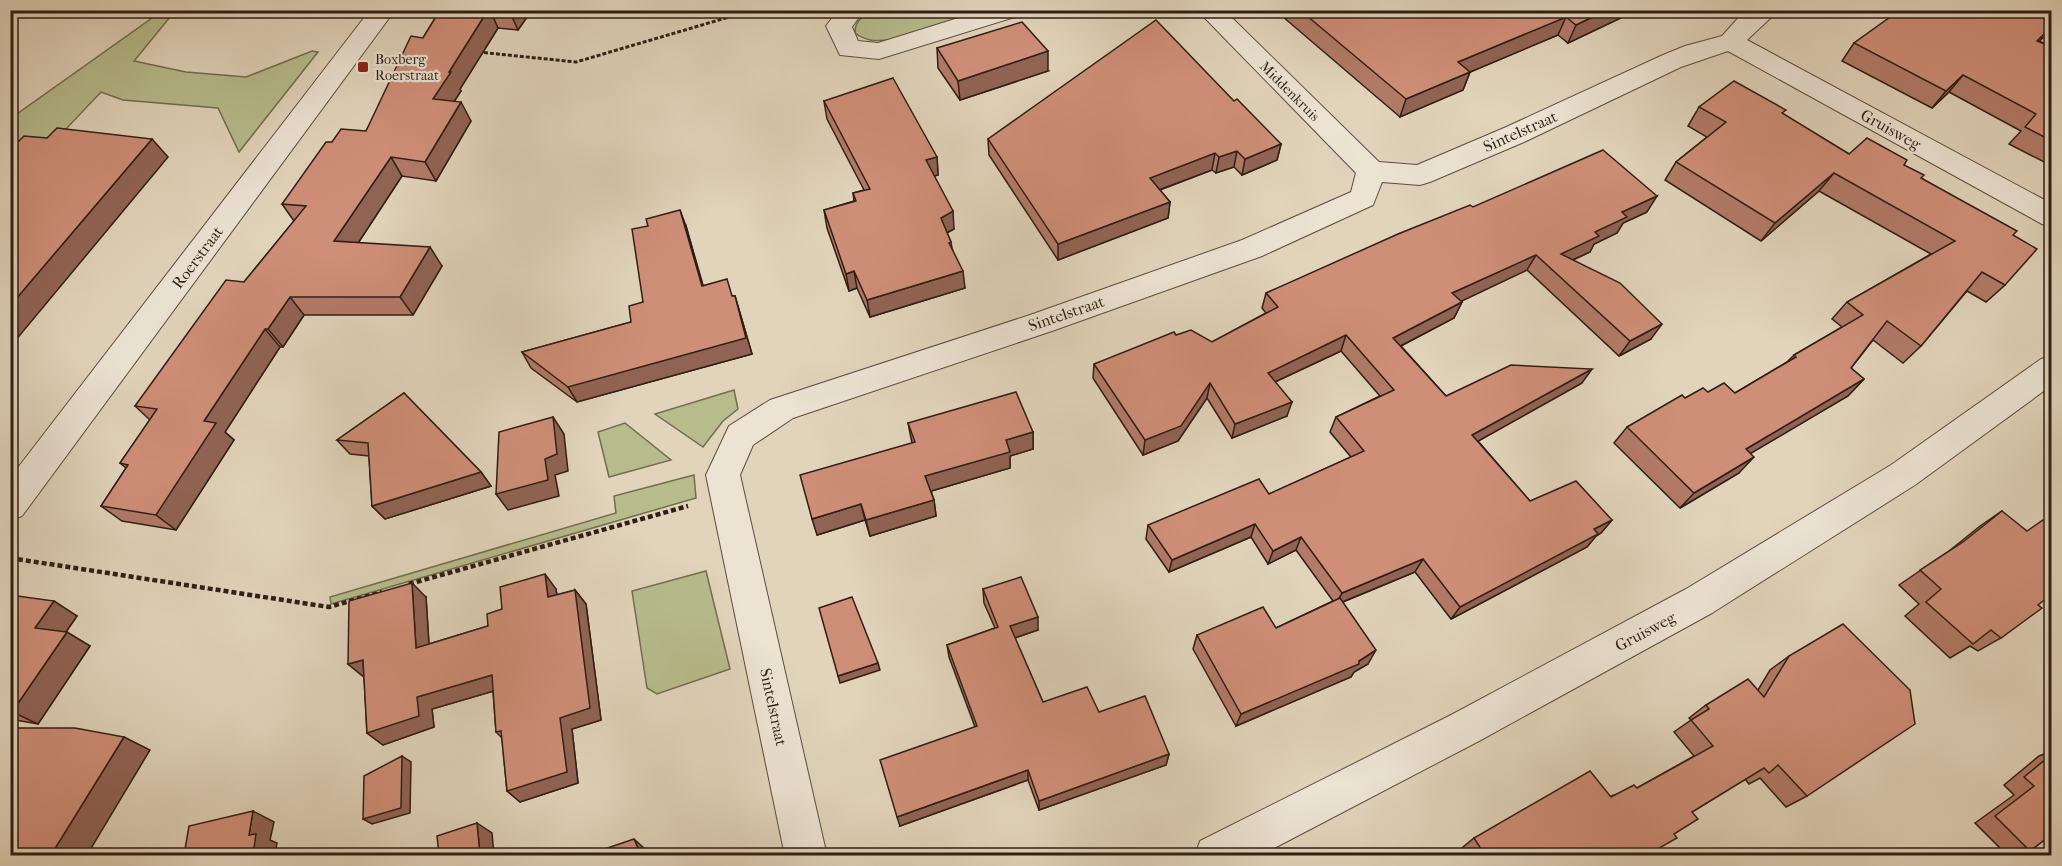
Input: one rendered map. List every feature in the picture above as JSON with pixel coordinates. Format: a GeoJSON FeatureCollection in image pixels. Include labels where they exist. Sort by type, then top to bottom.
{"type":"FeatureCollection","features":[{"type":"Feature","properties":{"kind":"street","name":"Roerstraat"},"geometry":{"type":"LineString","coordinates":[[10,505],[383,10]]}},
{"type":"Feature","properties":{"kind":"street"},"geometry":{"type":"LineString","coordinates":[[852,10],[839,26],[849,49],[879,51],[1012,10]]}},
{"type":"Feature","properties":{"kind":"street","name":"Middenkruis"},"geometry":{"type":"LineString","coordinates":[[1209,10],[1371,171]]}},
{"type":"Feature","properties":{"kind":"street"},"geometry":{"type":"LineString","coordinates":[[1731,42],[1749,22],[1767,10]]}},
{"type":"Feature","properties":{"kind":"street","name":"Sintelstraat"},"geometry":{"type":"LineString","coordinates":[[806,855],[723,475],[741,436],[782,409],[1041,323],[1252,248],[1363,198],[1371,171],[1420,175],[1514,135],[1672,61],[1694,52],[1731,42]]}},
{"type":"Feature","properties":{"kind":"street","name":"Gruisweg"},"geometry":{"type":"LineString","coordinates":[[1731,42],[2052,216]]}},
{"type":"Feature","properties":{"kind":"street","name":"Gruisweg"},"geometry":{"type":"LineString","coordinates":[[1215,855],[1465,728],[1699,601],[1903,475],[2052,368]]}},
{"type":"Feature","properties":{"kind":"path"},"geometry":{"type":"LineString","coordinates":[[472,52],[576,62],[753,10]]}},
{"type":"Feature","properties":{"kind":"path"},"geometry":{"type":"LineString","coordinates":[[407,584],[694,504]]}},
{"type":"Feature","properties":{"kind":"path"},"geometry":{"type":"LineString","coordinates":[[10,558],[329,607],[385,591]]}},
{"type":"Feature","properties":{"kind":"green space"},"geometry":{"type":"Polygon","coordinates":[[[162,11],[175,11],[134,61],[186,72],[246,77],[312,51],[318,52],[239,152],[218,108],[123,100],[101,92],[11,187],[10,119],[162,11]]]}},
{"type":"Feature","properties":{"kind":"green space"},"geometry":{"type":"Polygon","coordinates":[[[879,11],[983,11],[890,40],[876,41],[855,33],[859,20],[879,11]]]}},
{"type":"Feature","properties":{"kind":"green space"},"geometry":{"type":"Polygon","coordinates":[[[734,390],[738,409],[723,421],[703,447],[655,414],[734,390]]]}},
{"type":"Feature","properties":{"kind":"green space"},"geometry":{"type":"Polygon","coordinates":[[[625,423],[671,460],[609,477],[598,432],[625,423]]]}},
{"type":"Feature","properties":{"kind":"green space"},"geometry":{"type":"Polygon","coordinates":[[[694,475],[696,498],[331,604],[330,597],[616,513],[614,496],[694,475]]]}},
{"type":"Feature","properties":{"kind":"green space"},"geometry":{"type":"Polygon","coordinates":[[[706,571],[730,669],[657,694],[647,688],[632,591],[706,571]]]}},
{"type":"Feature","properties":{"kind":"building"},"geometry":{"type":"Polygon","coordinates":[[[440,10],[488,10],[433,99],[461,102],[425,162],[391,157],[334,241],[430,247],[400,297],[290,297],[268,329],[265,329],[204,421],[216,423],[156,515],[101,506],[128,465],[120,463],[157,409],[135,406],[226,280],[244,282],[306,206],[282,204],[326,142],[332,142],[341,129],[366,131],[411,36],[423,38],[440,10]]]}},
{"type":"Feature","properties":{"kind":"building"},"geometry":{"type":"Polygon","coordinates":[[[1300,10],[1607,10],[1576,25],[1566,17],[1458,62],[1470,72],[1406,99],[1300,10]]]}},
{"type":"Feature","properties":{"kind":"building"},"geometry":{"type":"Polygon","coordinates":[[[1900,10],[2052,10],[2052,26],[2037,41],[2052,47],[2052,141],[2025,127],[2036,114],[1963,75],[1946,91],[1854,43],[1900,10]]]}},
{"type":"Feature","properties":{"kind":"building"},"geometry":{"type":"Polygon","coordinates":[[[1156,20],[1234,101],[1237,99],[1281,144],[1245,159],[1237,151],[1219,157],[1215,153],[1150,178],[1170,202],[1058,244],[988,139],[1156,20]]]}},
{"type":"Feature","properties":{"kind":"building"},"geometry":{"type":"Polygon","coordinates":[[[1022,22],[1048,51],[958,81],[937,48],[1022,22]]]}},
{"type":"Feature","properties":{"kind":"building"},"geometry":{"type":"Polygon","coordinates":[[[893,78],[937,157],[926,160],[953,211],[941,218],[951,242],[949,243],[963,271],[867,300],[854,271],[846,274],[824,210],[856,201],[853,193],[870,189],[824,101],[893,78]]]}},
{"type":"Feature","properties":{"kind":"building"},"geometry":{"type":"Polygon","coordinates":[[[1734,81],[1786,110],[1782,113],[1849,154],[1867,138],[1907,160],[1904,165],[1924,175],[1921,178],[2017,231],[2013,235],[2037,249],[2005,285],[1982,272],[1921,346],[1887,321],[1851,368],[1864,379],[1746,449],[1754,457],[1694,493],[1627,427],[1682,395],[1685,398],[1703,388],[1708,392],[1724,383],[1735,393],[1863,315],[1847,302],[1955,241],[1834,173],[1775,223],[1676,162],[1726,122],[1699,107],[1734,81]]]}},
{"type":"Feature","properties":{"kind":"building"},"geometry":{"type":"Polygon","coordinates":[[[57,128],[152,139],[10,306],[10,150],[24,136],[47,138],[57,128]]]}},
{"type":"Feature","properties":{"kind":"building"},"geometry":{"type":"Polygon","coordinates":[[[1603,150],[1657,196],[1622,212],[1627,217],[1595,232],[1599,236],[1561,254],[1620,283],[1662,324],[1630,341],[1536,255],[1452,293],[1462,302],[1393,338],[1446,396],[1511,365],[1592,369],[1472,435],[1530,501],[1576,481],[1612,520],[1594,529],[1598,534],[1460,607],[1423,559],[1342,593],[1301,537],[1273,551],[1255,524],[1172,560],[1148,525],[1259,479],[1269,494],[1364,451],[1336,417],[1394,390],[1346,335],[1268,373],[1292,402],[1235,424],[1210,383],[1181,426],[1145,440],[1094,364],[1174,332],[1176,335],[1191,330],[1212,342],[1278,307],[1266,293],[1398,234],[1470,205],[1473,207],[1603,150]]]}},
{"type":"Feature","properties":{"kind":"building"},"geometry":{"type":"Polygon","coordinates":[[[680,210],[702,286],[727,279],[732,296],[735,296],[746,338],[568,387],[522,352],[631,322],[629,306],[643,302],[632,229],[648,226],[646,219],[680,210]]]}},
{"type":"Feature","properties":{"kind":"building"},"geometry":{"type":"Polygon","coordinates":[[[1016,392],[1033,432],[1006,440],[1010,452],[925,476],[934,500],[866,520],[861,504],[812,519],[800,475],[915,442],[908,423],[1016,392]]]}},
{"type":"Feature","properties":{"kind":"building"},"geometry":{"type":"Polygon","coordinates":[[[404,393],[481,472],[372,506],[368,443],[337,440],[404,393]]]}},
{"type":"Feature","properties":{"kind":"building"},"geometry":{"type":"Polygon","coordinates":[[[553,417],[557,454],[545,459],[548,480],[496,494],[499,432],[553,417]]]}},
{"type":"Feature","properties":{"kind":"building"},"geometry":{"type":"Polygon","coordinates":[[[2002,511],[2027,531],[2043,520],[2052,527],[2052,594],[2038,605],[2042,608],[2001,638],[1991,630],[1973,644],[1926,602],[1941,589],[1920,570],[1963,542],[2002,511]]]}},
{"type":"Feature","properties":{"kind":"building"},"geometry":{"type":"Polygon","coordinates":[[[545,574],[548,597],[575,590],[590,708],[560,718],[567,772],[507,791],[501,731],[496,732],[492,675],[417,697],[419,716],[367,733],[363,660],[348,664],[349,601],[412,583],[416,648],[488,626],[487,614],[502,609],[500,587],[545,574]]]}},
{"type":"Feature","properties":{"kind":"building"},"geometry":{"type":"Polygon","coordinates":[[[1021,577],[1038,617],[1010,626],[1043,702],[1087,687],[1099,712],[1145,696],[1169,754],[1039,801],[1028,770],[897,817],[880,760],[977,726],[947,645],[998,627],[983,589],[1021,577]]]}},
{"type":"Feature","properties":{"kind":"building"},"geometry":{"type":"Polygon","coordinates":[[[10,595],[54,601],[35,628],[67,632],[12,712],[10,711],[10,595]]]}},
{"type":"Feature","properties":{"kind":"building"},"geometry":{"type":"Polygon","coordinates":[[[852,597],[878,663],[838,676],[819,608],[852,597]]]}},
{"type":"Feature","properties":{"kind":"building"},"geometry":{"type":"Polygon","coordinates":[[[1340,598],[1376,650],[1359,661],[1359,664],[1241,714],[1197,635],[1263,607],[1276,628],[1340,598]]]}},
{"type":"Feature","properties":{"kind":"building"},"geometry":{"type":"Polygon","coordinates":[[[1843,624],[1910,690],[1915,724],[1807,796],[1778,765],[1769,773],[1764,768],[1692,812],[1698,819],[1674,834],[1677,838],[1647,855],[1485,855],[1474,838],[1590,771],[1611,797],[1634,785],[1637,788],[1713,746],[1691,720],[1709,709],[1706,705],[1748,679],[1764,697],[1789,656],[1843,624]]]}},
{"type":"Feature","properties":{"kind":"building"},"geometry":{"type":"Polygon","coordinates":[[[10,728],[75,728],[124,737],[51,855],[10,855],[10,728]]]}},
{"type":"Feature","properties":{"kind":"building"},"geometry":{"type":"Polygon","coordinates":[[[2052,754],[2052,834],[2030,851],[1995,816],[2034,786],[2024,777],[2052,754]]]}},
{"type":"Feature","properties":{"kind":"building"},"geometry":{"type":"Polygon","coordinates":[[[402,756],[401,808],[363,819],[364,776],[402,756]]]}},
{"type":"Feature","properties":{"kind":"building"},"geometry":{"type":"Polygon","coordinates":[[[253,811],[249,835],[256,834],[253,855],[184,855],[189,826],[253,811]]]}},
{"type":"Feature","properties":{"kind":"building"},"geometry":{"type":"Polygon","coordinates":[[[477,823],[480,855],[439,855],[437,836],[477,823]]]}},
{"type":"Feature","properties":{"kind":"building"},"geometry":{"type":"Polygon","coordinates":[[[634,839],[641,855],[587,855],[634,839]]]}},
{"type":"Feature","properties":{"kind":"building"},"geometry":{"type":"Polygon","coordinates":[[[697,850],[698,855],[681,855],[697,850]]]}},
{"type":"Feature","properties":{"kind":"place","name":"Boxberg Roerstraat"},"geometry":{"type":"Point","coordinates":[363,67]}}]}
